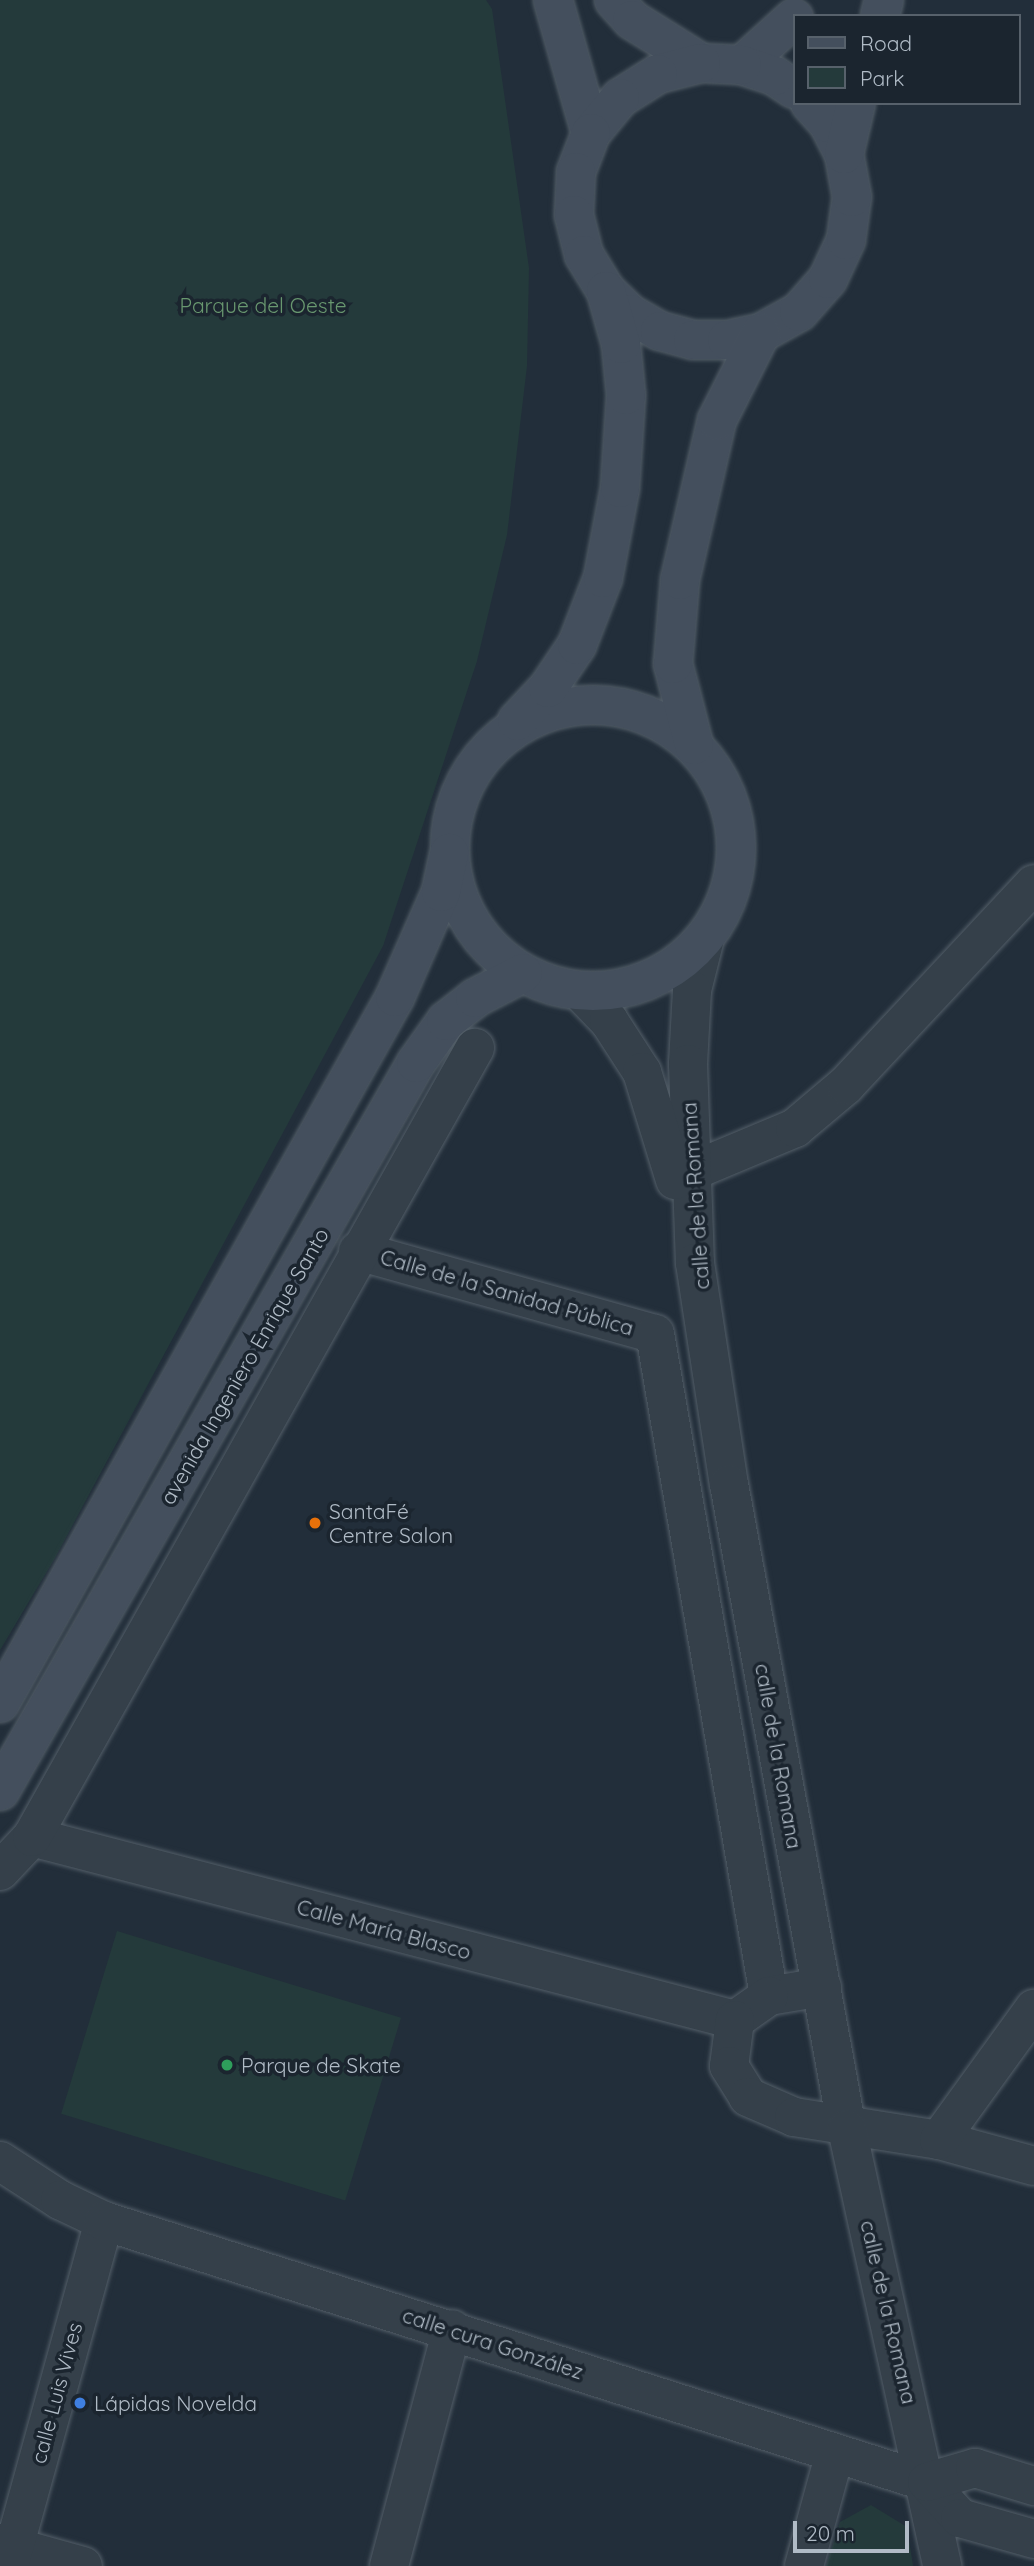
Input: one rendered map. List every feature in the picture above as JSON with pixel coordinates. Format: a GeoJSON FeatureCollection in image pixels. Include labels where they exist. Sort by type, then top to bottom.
{"type":"FeatureCollection","features":[{"type":"Feature","properties":{"kind":"main road"},"geometry":{"type":"LineString","coordinates":[[553,0],[591,133]]}},
{"type":"Feature","properties":{"kind":"main road"},"geometry":{"type":"LineString","coordinates":[[614,0],[632,20],[701,63]]}},
{"type":"Feature","properties":{"kind":"main road"},"geometry":{"type":"LineString","coordinates":[[799,14],[812,0]]}},
{"type":"Feature","properties":{"kind":"main road"},"geometry":{"type":"LineString","coordinates":[[742,65],[792,21]]}},
{"type":"Feature","properties":{"kind":"main road"},"geometry":{"type":"LineString","coordinates":[[0,1703],[395,997],[441,892],[460,798],[474,767],[548,688],[577,645],[603,578],[620,488],[626,395],[621,344],[606,291],[584,255],[574,215],[576,172],[591,133],[620,98],[658,74],[701,63],[742,65],[792,88]]}},
{"type":"Feature","properties":{"kind":"main road"},"geometry":{"type":"LineString","coordinates":[[606,291],[631,314],[660,331],[693,340],[727,340],[761,332],[799,312],[828,279],[846,240],[852,197],[844,154],[828,123],[812,105]]}},
{"type":"Feature","properties":{"kind":"main road"},"geometry":{"type":"LineString","coordinates":[[844,154],[856,105]]}},
{"type":"Feature","properties":{"kind":"main road"},"geometry":{"type":"LineString","coordinates":[[694,745],[673,664],[680,580],[717,420],[761,332]]}},
{"type":"Feature","properties":{"kind":"main road"},"geometry":{"type":"LineString","coordinates":[[449,853],[455,890],[470,923],[494,952],[523,974],[580,991],[615,990],[649,981],[680,963],[705,938],[726,902],[736,860],[734,818],[719,778],[694,745],[656,719],[602,704],[567,706],[535,716],[505,734]]}},
{"type":"Feature","properties":{"kind":"main road","name":"avenida Ingeniero Enrique Santo"},"geometry":{"type":"LineString","coordinates":[[0,1791],[416,1063],[446,1021],[475,998],[523,974]]}},
{"type":"Feature","properties":{"kind":"street"},"geometry":{"type":"LineString","coordinates":[[690,1172],[795,1128],[846,1085],[1034,884]]}},
{"type":"Feature","properties":{"kind":"street","name":"calle de la Romana"},"geometry":{"type":"LineString","coordinates":[[705,938],[692,989],[690,1172],[695,1263],[729,1484],[848,2129],[927,2482],[942,2566]]}},
{"type":"Feature","properties":{"kind":"street"},"geometry":{"type":"LineString","coordinates":[[580,991],[609,1021],[642,1072],[663,1131],[695,1263]]}},
{"type":"Feature","properties":{"kind":"street","name":"avenida Ingeniero Enrique Santo"},"geometry":{"type":"LineString","coordinates":[[0,1871],[32,1837],[358,1251],[475,1048]]}},
{"type":"Feature","properties":{"kind":"street","name":"Calle de la Sanidad Pública"},"geometry":{"type":"LineString","coordinates":[[358,1251],[656,1334]]}},
{"type":"Feature","properties":{"kind":"street"},"geometry":{"type":"LineString","coordinates":[[705,1316],[656,1334],[769,1996]]}},
{"type":"Feature","properties":{"kind":"street","name":"Calle María Blasco"},"geometry":{"type":"LineString","coordinates":[[32,1837],[735,2021]]}},
{"type":"Feature","properties":{"kind":"street"},"geometry":{"type":"LineString","coordinates":[[822,1987],[769,1996],[735,2021],[729,2066],[748,2097],[794,2117],[848,2129],[939,2140],[1034,2166]]}},
{"type":"Feature","properties":{"kind":"street"},"geometry":{"type":"LineString","coordinates":[[939,2140],[1034,2009]]}},
{"type":"Feature","properties":{"kind":"street","name":"calle cura González"},"geometry":{"type":"LineString","coordinates":[[0,2161],[60,2200],[104,2221],[452,2329],[834,2456],[927,2482]]}},
{"type":"Feature","properties":{"kind":"street","name":"calle cura González"},"geometry":{"type":"LineString","coordinates":[[0,2189],[60,2200]]}},
{"type":"Feature","properties":{"kind":"street","name":"calle Luis Vives"},"geometry":{"type":"LineString","coordinates":[[7,2552],[104,2221]]}},
{"type":"Feature","properties":{"kind":"street"},"geometry":{"type":"LineString","coordinates":[[389,2566],[452,2329]]}},
{"type":"Feature","properties":{"kind":"street"},"geometry":{"type":"LineString","coordinates":[[804,2566],[834,2456]]}},
{"type":"Feature","properties":{"kind":"street"},"geometry":{"type":"LineString","coordinates":[[1034,2487],[975,2468],[927,2482],[960,2518],[1034,2539]]}},
{"type":"Feature","properties":{"kind":"street"},"geometry":{"type":"LineString","coordinates":[[7,2552],[83,2566]]}},
{"type":"Feature","properties":{"kind":"green space","name":"Parque del Oeste"},"geometry":{"type":"Polygon","coordinates":[[[0,0],[486,0],[492,9],[529,268],[527,366],[507,535],[477,661],[383,946],[55,1558],[0,1650],[0,0]]]}},
{"type":"Feature","properties":{"kind":"green space","name":"Parque de Skate"},"geometry":{"type":"Polygon","coordinates":[[[117,1931],[401,2018],[345,2200],[61,2114],[117,1931]]]}},
{"type":"Feature","properties":{"kind":"green space"},"geometry":{"type":"Polygon","coordinates":[[[871,2505],[907,2527],[913,2566],[826,2566],[840,2522],[871,2505]]]}},
{"type":"Feature","properties":{"kind":"place","name":"SantaFé Centre Salon"},"geometry":{"type":"Point","coordinates":[315,1523]}},
{"type":"Feature","properties":{"kind":"place","name":"Parque de Skate"},"geometry":{"type":"Point","coordinates":[227,2065]}},
{"type":"Feature","properties":{"kind":"place","name":"Lápidas Novelda"},"geometry":{"type":"Point","coordinates":[80,2403]}}]}
